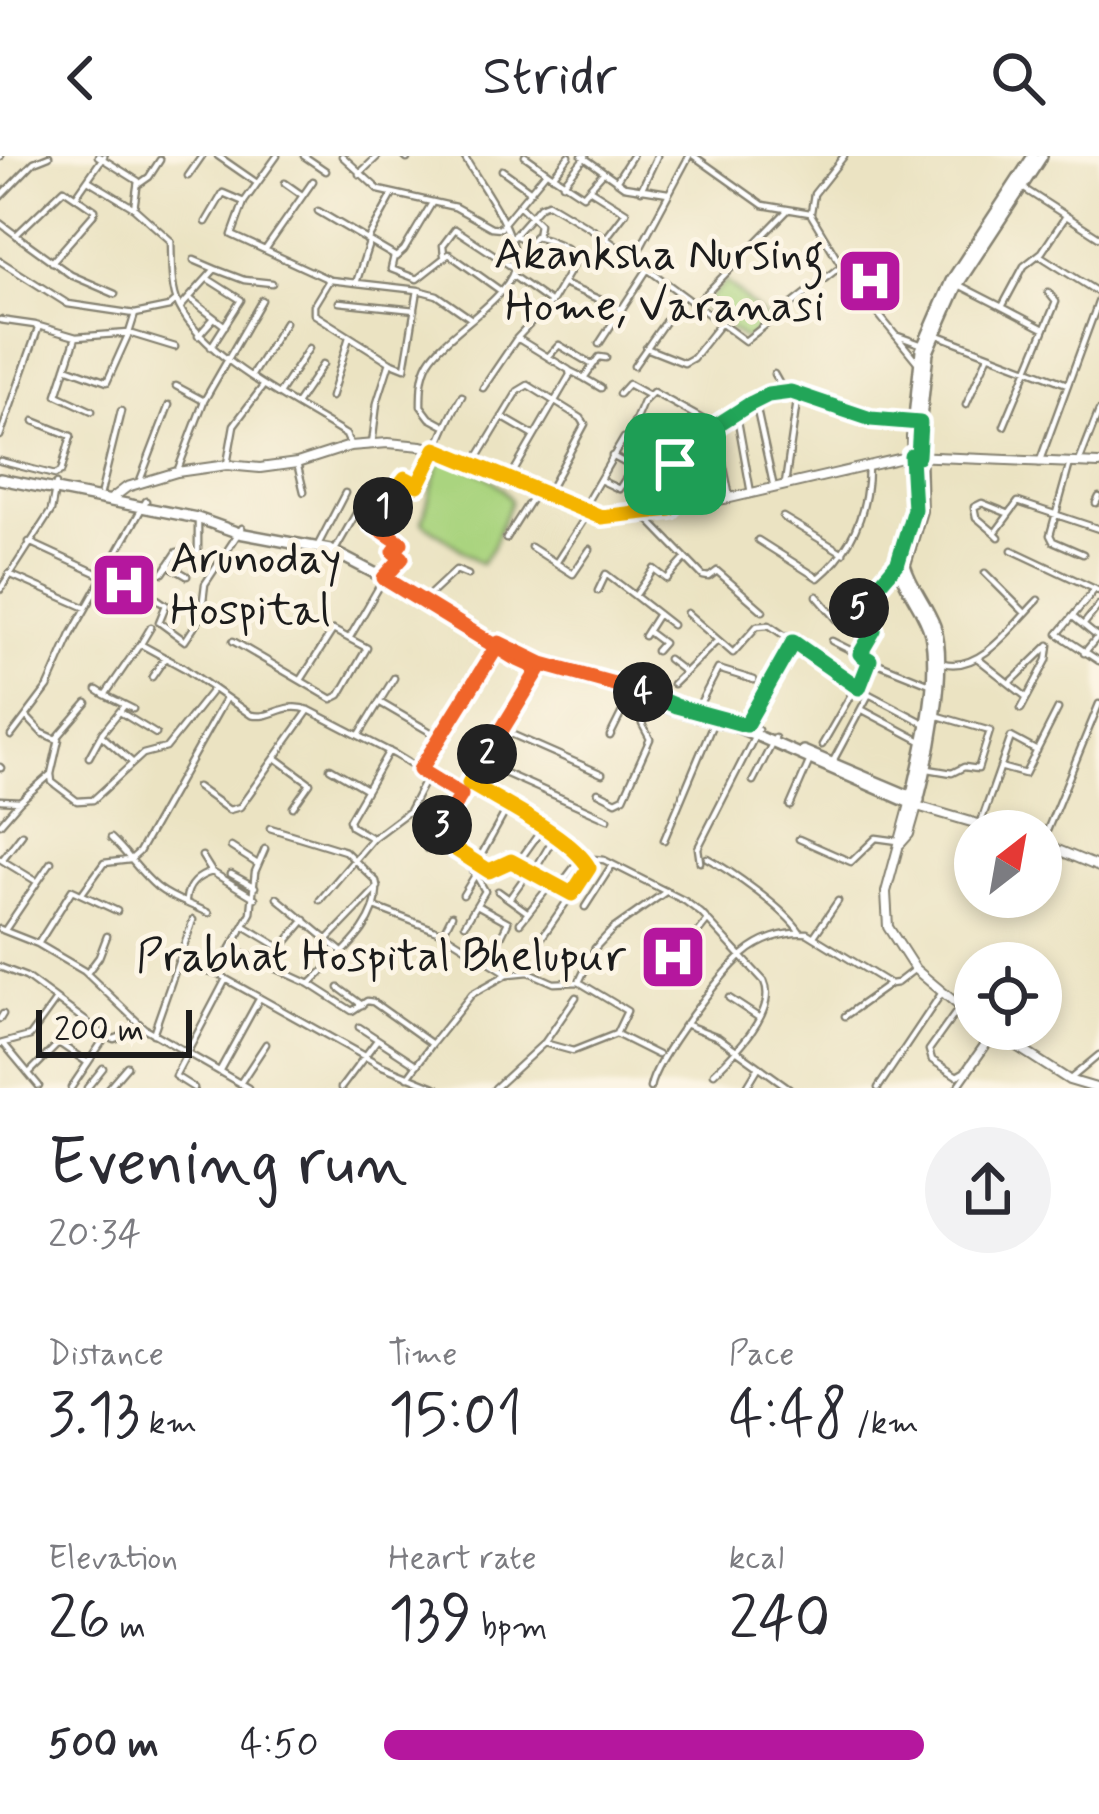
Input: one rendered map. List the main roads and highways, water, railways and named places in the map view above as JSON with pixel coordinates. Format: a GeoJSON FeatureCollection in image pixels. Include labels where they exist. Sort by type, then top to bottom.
{"type":"FeatureCollection","features":[{"type":"Feature","properties":{"kind":"main road"},"geometry":{"type":"LineString","coordinates":[[955,283],[1038,156]]}},
{"type":"Feature","properties":{"kind":"main road"},"geometry":{"type":"LineString","coordinates":[[914,802],[934,661],[928,629],[898,562],[914,509],[918,363],[955,283],[1038,156]]}},
{"type":"Feature","properties":{"kind":"main road"},"geometry":{"type":"LineString","coordinates":[[916,423],[926,346]]}},
{"type":"Feature","properties":{"kind":"main road"},"geometry":{"type":"LineString","coordinates":[[914,802],[935,715],[935,628],[905,565],[921,511],[915,456]]}},
{"type":"Feature","properties":{"kind":"main road"},"geometry":{"type":"LineString","coordinates":[[0,477],[108,495],[240,531],[335,550]]}},
{"type":"Feature","properties":{"kind":"main road"},"geometry":{"type":"LineString","coordinates":[[240,531],[319,543],[335,550],[426,598],[498,645]]}},
{"type":"Feature","properties":{"kind":"main road"},"geometry":{"type":"LineString","coordinates":[[386,576],[541,666],[633,690],[757,732]]}},
{"type":"Feature","properties":{"kind":"main road"},"geometry":{"type":"LineString","coordinates":[[653,699],[746,725],[914,802]]}},
{"type":"Feature","properties":{"kind":"main road"},"geometry":{"type":"LineString","coordinates":[[812,758],[914,802]]}},
{"type":"Feature","properties":{"kind":"place","name":"Akanksha Nursing Home, Varanasi"},"geometry":{"type":"Point","coordinates":[870,281]}},
{"type":"Feature","properties":{"kind":"place","name":"Arunoday Hospital"},"geometry":{"type":"Point","coordinates":[124,585]}},
{"type":"Feature","properties":{"kind":"place","name":"Prabhat Hospital Bhelupur"},"geometry":{"type":"Point","coordinates":[673,957]}}]}
